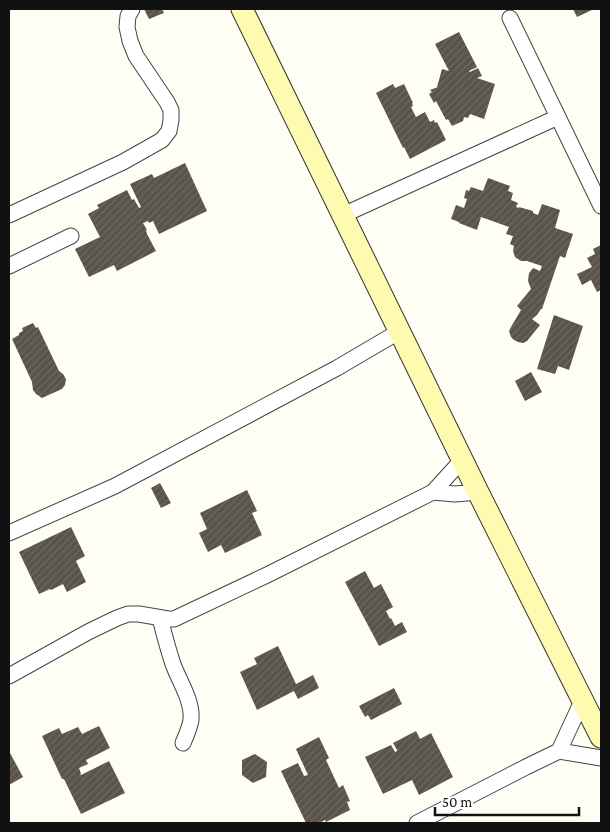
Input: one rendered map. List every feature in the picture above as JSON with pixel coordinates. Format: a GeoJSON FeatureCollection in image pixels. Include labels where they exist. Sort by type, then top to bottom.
{"type":"FeatureCollection","features":[{"type":"Feature","properties":{"kind":"street"},"geometry":{"type":"LineString","coordinates":[[9,215],[123,162],[162,140],[169,131],[171,110],[136,56],[130,41],[127,27],[128,16],[132,9]]}},
{"type":"Feature","properties":{"kind":"street"},"geometry":{"type":"LineString","coordinates":[[242,9],[478,492],[601,737]]}},
{"type":"Feature","properties":{"kind":"street"},"geometry":{"type":"LineString","coordinates":[[510,18],[601,206]]}},
{"type":"Feature","properties":{"kind":"street"},"geometry":{"type":"LineString","coordinates":[[343,215],[558,117]]}},
{"type":"Feature","properties":{"kind":"street"},"geometry":{"type":"LineString","coordinates":[[9,266],[71,236]]}},
{"type":"Feature","properties":{"kind":"street"},"geometry":{"type":"LineString","coordinates":[[9,534],[115,486],[337,368],[400,331]]}},
{"type":"Feature","properties":{"kind":"street"},"geometry":{"type":"LineString","coordinates":[[9,676],[117,618],[128,614],[139,614],[174,619],[267,575],[433,492],[463,460]]}},
{"type":"Feature","properties":{"kind":"street"},"geometry":{"type":"LineString","coordinates":[[433,492],[455,494],[478,492]]}},
{"type":"Feature","properties":{"kind":"street"},"geometry":{"type":"LineString","coordinates":[[160,618],[171,657],[190,706],[191,720],[183,742]]}},
{"type":"Feature","properties":{"kind":"street"},"geometry":{"type":"LineString","coordinates":[[559,751],[583,699]]}},
{"type":"Feature","properties":{"kind":"street"},"geometry":{"type":"LineString","coordinates":[[417,823],[559,751],[601,758]]}},
{"type":"Feature","properties":{"kind":"building"},"geometry":{"type":"Polygon","coordinates":[[[144,9],[162,9],[164,13],[149,19],[144,9]]]}},
{"type":"Feature","properties":{"kind":"building"},"geometry":{"type":"Polygon","coordinates":[[[573,9],[594,9],[577,17],[573,9]]]}},
{"type":"Feature","properties":{"kind":"building"},"geometry":{"type":"Polygon","coordinates":[[[459,32],[477,67],[469,71],[478,68],[482,76],[477,78],[495,84],[484,119],[470,114],[468,118],[464,117],[463,121],[452,126],[448,119],[446,120],[436,101],[434,103],[429,94],[432,92],[430,90],[438,87],[442,69],[449,71],[435,44],[459,32]]]}},
{"type":"Feature","properties":{"kind":"building"},"geometry":{"type":"Polygon","coordinates":[[[393,84],[395,88],[404,84],[413,103],[411,107],[416,117],[425,112],[430,122],[434,120],[435,123],[437,122],[446,140],[410,159],[376,93],[393,84]]]}},
{"type":"Feature","properties":{"kind":"building"},"geometry":{"type":"Polygon","coordinates":[[[185,163],[207,211],[159,234],[153,221],[143,223],[156,251],[117,271],[114,265],[89,277],[75,249],[100,237],[88,214],[99,208],[97,205],[127,190],[132,200],[134,199],[139,208],[141,207],[130,184],[152,174],[154,178],[185,163]]]}},
{"type":"Feature","properties":{"kind":"building"},"geometry":{"type":"Polygon","coordinates":[[[488,178],[510,186],[508,191],[513,193],[511,200],[518,203],[516,207],[533,211],[533,213],[538,215],[542,204],[560,210],[555,228],[573,234],[565,258],[560,256],[542,309],[532,319],[540,325],[527,341],[523,343],[514,340],[509,331],[521,310],[517,306],[531,289],[528,281],[529,273],[533,268],[540,271],[542,266],[521,261],[515,257],[514,246],[510,244],[513,236],[506,234],[509,227],[481,217],[477,230],[451,219],[456,205],[464,208],[467,199],[464,198],[466,190],[469,191],[471,187],[483,191],[488,178]]]}},
{"type":"Feature","properties":{"kind":"building"},"geometry":{"type":"Polygon","coordinates":[[[601,245],[601,290],[597,292],[591,280],[582,285],[577,274],[592,267],[587,258],[595,254],[593,249],[601,245]]]}},
{"type":"Feature","properties":{"kind":"building"},"geometry":{"type":"Polygon","coordinates":[[[554,315],[583,326],[569,370],[558,366],[555,374],[537,369],[554,315]]]}},
{"type":"Feature","properties":{"kind":"building"},"geometry":{"type":"Polygon","coordinates":[[[33,323],[36,328],[38,327],[59,371],[66,379],[62,389],[42,398],[33,390],[32,382],[12,339],[23,331],[22,328],[33,323]]]}},
{"type":"Feature","properties":{"kind":"building"},"geometry":{"type":"Polygon","coordinates":[[[531,372],[542,392],[525,401],[515,381],[531,372]]]}},
{"type":"Feature","properties":{"kind":"building"},"geometry":{"type":"Polygon","coordinates":[[[160,483],[171,503],[161,508],[151,488],[160,483]]]}},
{"type":"Feature","properties":{"kind":"building"},"geometry":{"type":"Polygon","coordinates":[[[247,490],[257,511],[252,513],[262,535],[225,553],[221,545],[208,552],[199,533],[207,529],[200,513],[247,490]]]}},
{"type":"Feature","properties":{"kind":"building"},"geometry":{"type":"Polygon","coordinates":[[[71,527],[85,556],[76,561],[86,582],[67,592],[63,584],[39,594],[19,552],[71,527]]]}},
{"type":"Feature","properties":{"kind":"building"},"geometry":{"type":"Polygon","coordinates":[[[365,571],[374,588],[381,584],[393,607],[386,611],[390,619],[395,626],[402,622],[407,632],[379,646],[345,582],[365,571]]]}},
{"type":"Feature","properties":{"kind":"building"},"geometry":{"type":"Polygon","coordinates":[[[278,646],[296,684],[313,675],[319,688],[298,699],[294,691],[257,710],[240,672],[257,664],[254,658],[278,646]]]}},
{"type":"Feature","properties":{"kind":"building"},"geometry":{"type":"Polygon","coordinates":[[[394,688],[402,704],[371,720],[368,715],[365,717],[359,706],[394,688]]]}},
{"type":"Feature","properties":{"kind":"building"},"geometry":{"type":"Polygon","coordinates":[[[99,726],[110,748],[86,760],[88,764],[79,768],[80,774],[81,775],[109,761],[125,793],[81,814],[42,736],[59,728],[62,734],[78,727],[82,734],[99,726]]]}},
{"type":"Feature","properties":{"kind":"building"},"geometry":{"type":"Polygon","coordinates":[[[416,731],[420,739],[431,733],[453,777],[419,795],[412,780],[383,794],[365,757],[391,745],[395,752],[397,751],[393,743],[416,731]]]}},
{"type":"Feature","properties":{"kind":"building"},"geometry":{"type":"Polygon","coordinates":[[[319,737],[329,758],[326,760],[339,788],[343,785],[350,801],[347,802],[350,810],[326,822],[325,820],[319,823],[306,823],[281,771],[298,763],[304,776],[308,775],[296,749],[319,737]]]}},
{"type":"Feature","properties":{"kind":"building"},"geometry":{"type":"Polygon","coordinates":[[[9,754],[23,777],[9,785],[9,754]]]}},
{"type":"Feature","properties":{"kind":"building"},"geometry":{"type":"Polygon","coordinates":[[[255,754],[267,762],[266,777],[253,783],[242,775],[242,760],[255,754]]]}}]}
